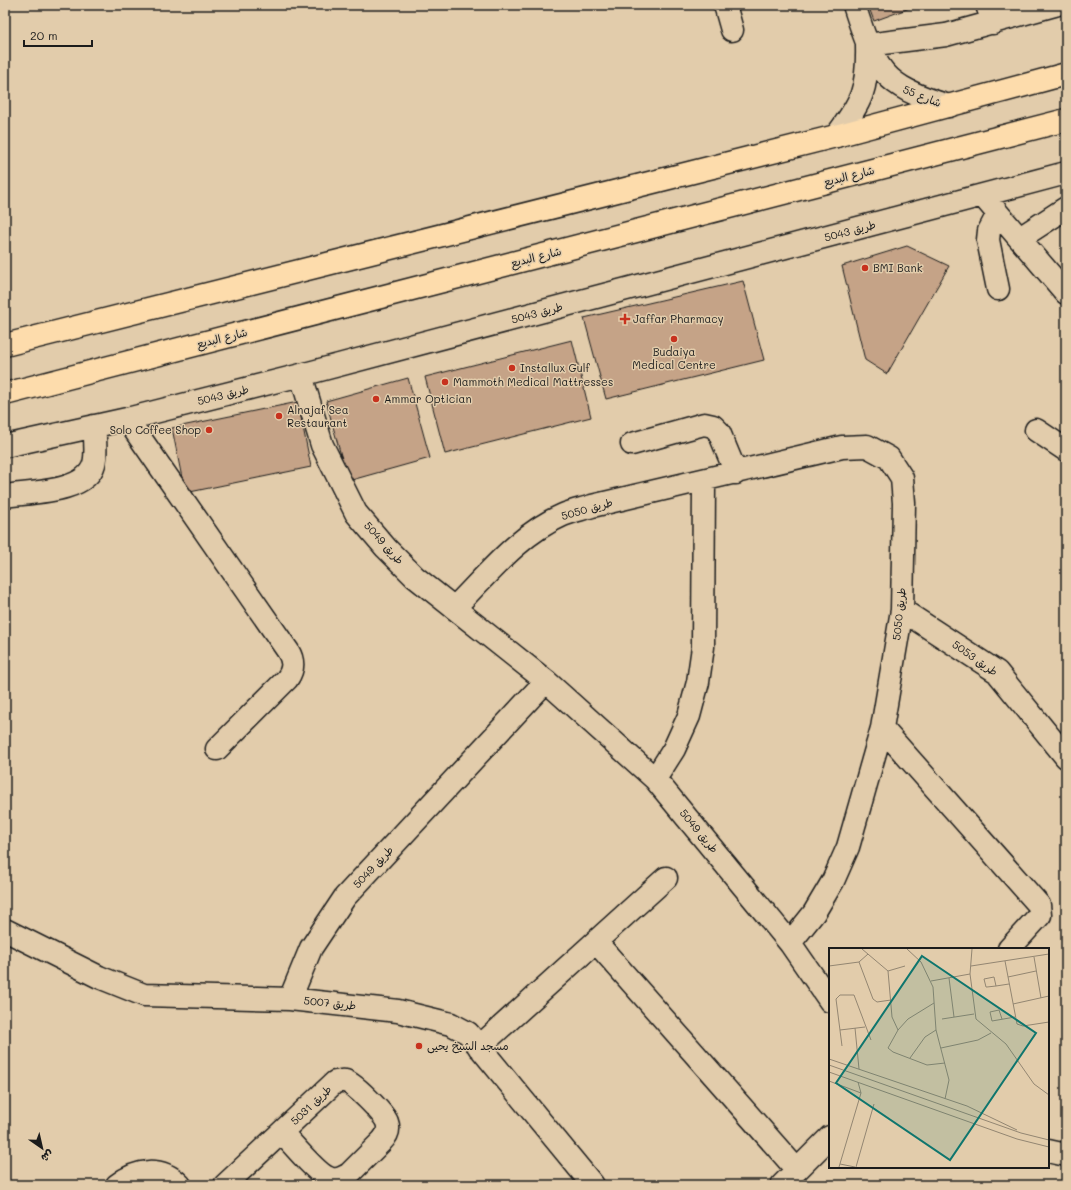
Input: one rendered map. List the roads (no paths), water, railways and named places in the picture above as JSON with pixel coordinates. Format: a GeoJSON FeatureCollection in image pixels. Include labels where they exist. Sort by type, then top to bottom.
{"type":"FeatureCollection","features":[{"type":"Feature","properties":{"kind":"main road"},"geometry":{"type":"LineString","coordinates":[[5,345],[836,136],[1066,74]]}},
{"type":"Feature","properties":{"kind":"main road","name":"شارع البديع"},"geometry":{"type":"LineString","coordinates":[[5,394],[1066,120]]}},
{"type":"Feature","properties":{"kind":"street"},"geometry":{"type":"LineString","coordinates":[[725,5],[732,30]]}},
{"type":"Feature","properties":{"kind":"street","name":"شارع 55"},"geometry":{"type":"LineString","coordinates":[[854,5],[867,45],[879,66],[898,86],[910,93],[950,106]]}},
{"type":"Feature","properties":{"kind":"street"},"geometry":{"type":"LineString","coordinates":[[867,45],[946,35],[990,14],[1055,5]]}},
{"type":"Feature","properties":{"kind":"street","name":"شارع 55"},"geometry":{"type":"LineString","coordinates":[[836,136],[859,104],[865,89],[868,74],[867,45]]}},
{"type":"Feature","properties":{"kind":"street","name":"طريق 5043"},"geometry":{"type":"LineString","coordinates":[[5,446],[127,419],[301,375],[1066,173]]}},
{"type":"Feature","properties":{"kind":"street"},"geometry":{"type":"LineString","coordinates":[[983,196],[1066,293]]}},
{"type":"Feature","properties":{"kind":"street"},"geometry":{"type":"LineString","coordinates":[[1020,238],[1066,208]]}},
{"type":"Feature","properties":{"kind":"street"},"geometry":{"type":"LineString","coordinates":[[998,214],[989,231],[988,240],[998,289]]}},
{"type":"Feature","properties":{"kind":"street","name":"طريق 5049"},"geometry":{"type":"LineString","coordinates":[[301,375],[322,445],[356,513],[386,548],[415,577],[455,607],[546,681],[655,779],[790,943],[829,1000]]}},
{"type":"Feature","properties":{"kind":"street"},"geometry":{"type":"LineString","coordinates":[[127,419],[284,644],[293,662],[293,668],[287,679],[217,749]]}},
{"type":"Feature","properties":{"kind":"street"},"geometry":{"type":"LineString","coordinates":[[632,444],[704,424],[713,426],[719,432],[736,473]]}},
{"type":"Feature","properties":{"kind":"street"},"geometry":{"type":"LineString","coordinates":[[5,496],[75,485],[87,477],[94,465],[96,450],[94,426]]}},
{"type":"Feature","properties":{"kind":"street"},"geometry":{"type":"LineString","coordinates":[[1036,430],[1066,450]]}},
{"type":"Feature","properties":{"kind":"street","name":"طريق 5050"},"geometry":{"type":"LineString","coordinates":[[455,607],[513,548],[536,529],[563,514],[842,447],[867,446],[888,458],[902,478],[903,484],[902,610],[882,728],[848,847],[833,881],[821,901],[790,943]]}},
{"type":"Feature","properties":{"kind":"street"},"geometry":{"type":"LineString","coordinates":[[655,779],[674,749],[680,736],[688,716],[698,682],[703,647],[704,480]]}},
{"type":"Feature","properties":{"kind":"street","name":"طريق 5053"},"geometry":{"type":"LineString","coordinates":[[902,610],[997,672],[1066,757]]}},
{"type":"Feature","properties":{"kind":"street","name":"طريق 5049"},"geometry":{"type":"LineString","coordinates":[[290,999],[311,948],[345,897],[546,681]]}},
{"type":"Feature","properties":{"kind":"street"},"geometry":{"type":"LineString","coordinates":[[882,728],[1039,905],[1040,915],[1010,948]]}},
{"type":"Feature","properties":{"kind":"street"},"geometry":{"type":"LineString","coordinates":[[479,1047],[666,878]]}},
{"type":"Feature","properties":{"kind":"street","name":"طريق 5007"},"geometry":{"type":"LineString","coordinates":[[5,930],[99,977],[144,995],[290,999],[398,1011],[425,1016],[451,1024],[468,1033],[593,1185]]}},
{"type":"Feature","properties":{"kind":"street"},"geometry":{"type":"LineString","coordinates":[[596,942],[797,1170]]}},
{"type":"Feature","properties":{"kind":"street","name":"طريق 5031"},"geometry":{"type":"LineString","coordinates":[[225,1185],[335,1082],[344,1081],[353,1084],[383,1116],[387,1122],[388,1130],[386,1137],[349,1174],[336,1180],[322,1175],[282,1133]]}},
{"type":"Feature","properties":{"kind":"street"},"geometry":{"type":"LineString","coordinates":[[782,1185],[829,1139]]}},
{"type":"Feature","properties":{"kind":"street"},"geometry":{"type":"LineString","coordinates":[[1049,1151],[1066,1155]]}},
{"type":"Feature","properties":{"kind":"street"},"geometry":{"type":"LineString","coordinates":[[117,1185],[131,1175],[145,1171],[160,1172],[174,1179],[180,1185]]}},
{"type":"Feature","properties":{"kind":"place","name":"BMI Bank"},"geometry":{"type":"Point","coordinates":[865,268]}},
{"type":"Feature","properties":{"kind":"place","name":"Jaffar Pharmacy"},"geometry":{"type":"Point","coordinates":[625,319]}},
{"type":"Feature","properties":{"kind":"place","name":"Budaiya Medical Centre"},"geometry":{"type":"Point","coordinates":[674,339]}},
{"type":"Feature","properties":{"kind":"place","name":"Installux Gulf"},"geometry":{"type":"Point","coordinates":[512,368]}},
{"type":"Feature","properties":{"kind":"place","name":"Mammoth Medical Mattresses"},"geometry":{"type":"Point","coordinates":[445,382]}},
{"type":"Feature","properties":{"kind":"place","name":"Ammar Optician"},"geometry":{"type":"Point","coordinates":[376,399]}},
{"type":"Feature","properties":{"kind":"place","name":"Alnajaf Sea Restaurant"},"geometry":{"type":"Point","coordinates":[279,416]}},
{"type":"Feature","properties":{"kind":"place","name":"Solo Coffee Shop"},"geometry":{"type":"Point","coordinates":[209,430]}},
{"type":"Feature","properties":{"kind":"place","name":"مسجد الشيخ يحيى"},"geometry":{"type":"Point","coordinates":[419,1046]}}]}
